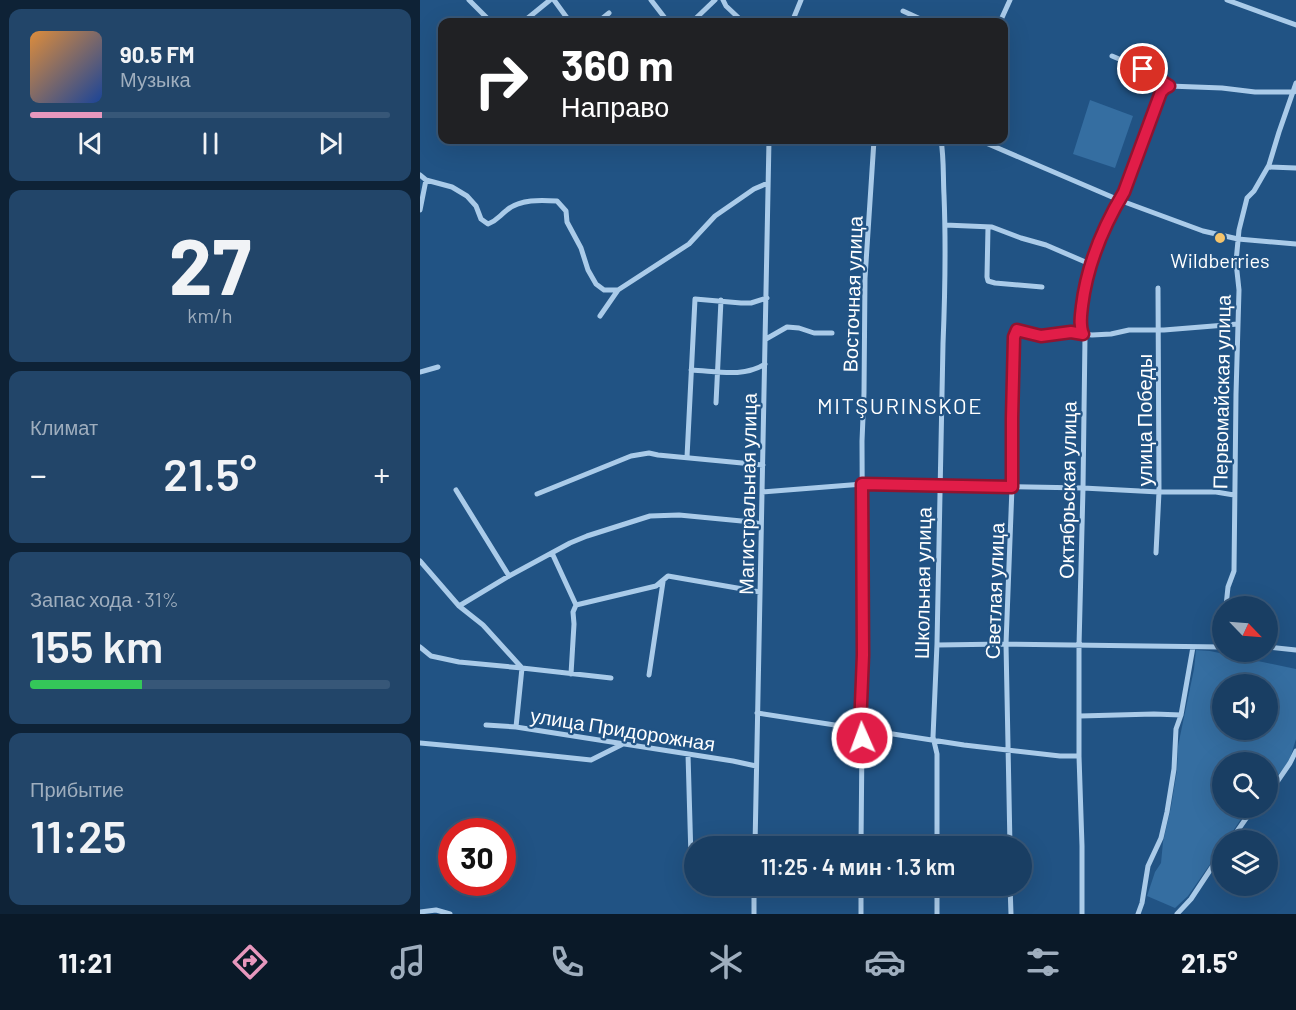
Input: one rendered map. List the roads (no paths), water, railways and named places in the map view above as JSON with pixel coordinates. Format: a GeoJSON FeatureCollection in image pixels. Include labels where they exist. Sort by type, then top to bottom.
{"type":"FeatureCollection","features":[{"type":"Feature","properties":{"kind":"street"},"geometry":{"type":"LineString","coordinates":[[469,0],[487,18]]}},
{"type":"Feature","properties":{"kind":"street"},"geometry":{"type":"LineString","coordinates":[[528,18],[552,0],[567,18]]}},
{"type":"Feature","properties":{"kind":"street"},"geometry":{"type":"LineString","coordinates":[[651,0],[665,18]]}},
{"type":"Feature","properties":{"kind":"street"},"geometry":{"type":"LineString","coordinates":[[696,18],[715,0]]}},
{"type":"Feature","properties":{"kind":"street"},"geometry":{"type":"LineString","coordinates":[[723,0],[739,18]]}},
{"type":"Feature","properties":{"kind":"street"},"geometry":{"type":"LineString","coordinates":[[794,18],[801,0]]}},
{"type":"Feature","properties":{"kind":"street"},"geometry":{"type":"LineString","coordinates":[[1002,18],[1010,0]]}},
{"type":"Feature","properties":{"kind":"street"},"geometry":{"type":"LineString","coordinates":[[1227,0],[1296,25]]}},
{"type":"Feature","properties":{"kind":"street"},"geometry":{"type":"LineString","coordinates":[[903,10],[919,18]]}},
{"type":"Feature","properties":{"kind":"street"},"geometry":{"type":"LineString","coordinates":[[603,18],[609,13]]}},
{"type":"Feature","properties":{"kind":"street"},"geometry":{"type":"LineString","coordinates":[[1112,56],[1143,69],[1169,86],[1255,92],[1294,92]]}},
{"type":"Feature","properties":{"kind":"street","name":"Первомайская улица"},"geometry":{"type":"LineString","coordinates":[[1227,596],[1234,570],[1238,239],[1247,198],[1254,191],[1268,167],[1296,83]]}},
{"type":"Feature","properties":{"kind":"street","name":"Октябрьская улица"},"geometry":{"type":"LineString","coordinates":[[1082,914],[1079,646],[1084,338],[1080,327],[1090,264],[1124,192],[1161,92],[1169,86]]}},
{"type":"Feature","properties":{"kind":"street","name":"Магистральная улица"},"geometry":{"type":"LineString","coordinates":[[755,836],[769,144]]}},
{"type":"Feature","properties":{"kind":"street","name":"Восточная улица"},"geometry":{"type":"LineString","coordinates":[[861,836],[862,441],[865,278],[874,144]]}},
{"type":"Feature","properties":{"kind":"street","name":"Школьная улица"},"geometry":{"type":"LineString","coordinates":[[937,836],[937,754],[934,741],[945,297],[942,144]]}},
{"type":"Feature","properties":{"kind":"street"},"geometry":{"type":"LineString","coordinates":[[988,144],[1119,200],[1203,231],[1238,239],[1296,244]]}},
{"type":"Feature","properties":{"kind":"street"},"geometry":{"type":"LineString","coordinates":[[1268,167],[1296,168]]}},
{"type":"Feature","properties":{"kind":"street"},"geometry":{"type":"LineString","coordinates":[[420,175],[426,180],[452,187],[467,196],[476,206],[481,219],[488,224],[496,221],[517,203],[557,201],[566,211],[567,222],[596,284],[604,290],[618,290]]}},
{"type":"Feature","properties":{"kind":"street"},"geometry":{"type":"LineString","coordinates":[[420,210],[426,180]]}},
{"type":"Feature","properties":{"kind":"street"},"geometry":{"type":"LineString","coordinates":[[600,316],[618,290],[689,244],[716,216],[754,189],[768,183]]}},
{"type":"Feature","properties":{"kind":"street"},"geometry":{"type":"LineString","coordinates":[[945,225],[988,227],[1046,245],[1090,264]]}},
{"type":"Feature","properties":{"kind":"street"},"geometry":{"type":"LineString","coordinates":[[988,227],[988,280],[995,283],[1042,287]]}},
{"type":"Feature","properties":{"kind":"street","name":"улица Победы"},"geometry":{"type":"LineString","coordinates":[[1156,553],[1159,492],[1158,288]]}},
{"type":"Feature","properties":{"kind":"street"},"geometry":{"type":"LineString","coordinates":[[687,457],[695,299],[751,303],[766,298]]}},
{"type":"Feature","properties":{"kind":"street"},"geometry":{"type":"LineString","coordinates":[[716,403],[721,300]]}},
{"type":"Feature","properties":{"kind":"street"},"geometry":{"type":"LineString","coordinates":[[1083,334],[1111,334],[1129,330],[1238,324]]}},
{"type":"Feature","properties":{"kind":"street"},"geometry":{"type":"LineString","coordinates":[[766,339],[788,327],[814,333],[832,333]]}},
{"type":"Feature","properties":{"kind":"street","name":"Светлая улица"},"geometry":{"type":"LineString","coordinates":[[1010,836],[1005,644],[1012,487],[1014,337],[1017,330],[1041,336],[1071,332],[1083,334]]}},
{"type":"Feature","properties":{"kind":"street"},"geometry":{"type":"LineString","coordinates":[[691,370],[743,373],[765,364]]}},
{"type":"Feature","properties":{"kind":"street"},"geometry":{"type":"LineString","coordinates":[[420,372],[438,367]]}},
{"type":"Feature","properties":{"kind":"street"},"geometry":{"type":"LineString","coordinates":[[537,494],[631,456],[649,453],[763,465]]}},
{"type":"Feature","properties":{"kind":"street"},"geometry":{"type":"LineString","coordinates":[[762,492],[862,484],[1083,488],[1216,492],[1234,495]]}},
{"type":"Feature","properties":{"kind":"street"},"geometry":{"type":"LineString","coordinates":[[456,490],[509,576]]}},
{"type":"Feature","properties":{"kind":"street"},"geometry":{"type":"LineString","coordinates":[[459,606],[570,543],[650,516],[679,515],[761,524]]}},
{"type":"Feature","properties":{"kind":"street"},"geometry":{"type":"LineString","coordinates":[[552,553],[576,604],[573,612],[571,674]]}},
{"type":"Feature","properties":{"kind":"street"},"geometry":{"type":"LineString","coordinates":[[420,561],[459,606],[483,625],[522,668],[516,728]]}},
{"type":"Feature","properties":{"kind":"street"},"geometry":{"type":"LineString","coordinates":[[576,604],[656,586],[668,576],[760,592]]}},
{"type":"Feature","properties":{"kind":"street"},"geometry":{"type":"LineString","coordinates":[[649,675],[663,582]]}},
{"type":"Feature","properties":{"kind":"street"},"geometry":{"type":"LineString","coordinates":[[937,645],[1212,647]]}},
{"type":"Feature","properties":{"kind":"street"},"geometry":{"type":"LineString","coordinates":[[1138,914],[1143,903],[1148,866],[1163,830],[1174,769],[1176,729],[1181,716],[1193,647]]}},
{"type":"Feature","properties":{"kind":"street"},"geometry":{"type":"LineString","coordinates":[[421,648],[431,656],[459,662],[611,678]]}},
{"type":"Feature","properties":{"kind":"street"},"geometry":{"type":"LineString","coordinates":[[1278,648],[1296,650]]}},
{"type":"Feature","properties":{"kind":"street"},"geometry":{"type":"LineString","coordinates":[[757,713],[1008,751],[1079,756]]}},
{"type":"Feature","properties":{"kind":"street"},"geometry":{"type":"LineString","coordinates":[[1080,716],[1154,714],[1181,716]]}},
{"type":"Feature","properties":{"kind":"street","name":"улица Придорожная"},"geometry":{"type":"LineString","coordinates":[[486,725],[756,766]]}},
{"type":"Feature","properties":{"kind":"street"},"geometry":{"type":"LineString","coordinates":[[420,743],[591,760],[623,744]]}},
{"type":"Feature","properties":{"kind":"street"},"geometry":{"type":"LineString","coordinates":[[1278,781],[1296,751]]}},
{"type":"Feature","properties":{"kind":"street"},"geometry":{"type":"LineString","coordinates":[[688,754],[690,836]]}},
{"type":"Feature","properties":{"kind":"street"},"geometry":{"type":"LineString","coordinates":[[1177,914],[1191,899],[1212,867]]}},
{"type":"Feature","properties":{"kind":"street"},"geometry":{"type":"LineString","coordinates":[[754,896],[754,914]]}},
{"type":"Feature","properties":{"kind":"street"},"geometry":{"type":"LineString","coordinates":[[861,896],[861,914]]}},
{"type":"Feature","properties":{"kind":"street"},"geometry":{"type":"LineString","coordinates":[[937,896],[937,914]]}},
{"type":"Feature","properties":{"kind":"street"},"geometry":{"type":"LineString","coordinates":[[1010,896],[1011,914]]}},
{"type":"Feature","properties":{"kind":"street"},"geometry":{"type":"LineString","coordinates":[[420,912],[436,910],[450,914]]}},
{"type":"Feature","properties":{"kind":"place","name":"Wildberries"},"geometry":{"type":"Point","coordinates":[1220,238]}},
{"type":"Feature","properties":{"kind":"district","name":"MITŞURINSKOE"},"geometry":{"type":"Point","coordinates":[900,405]}}]}
